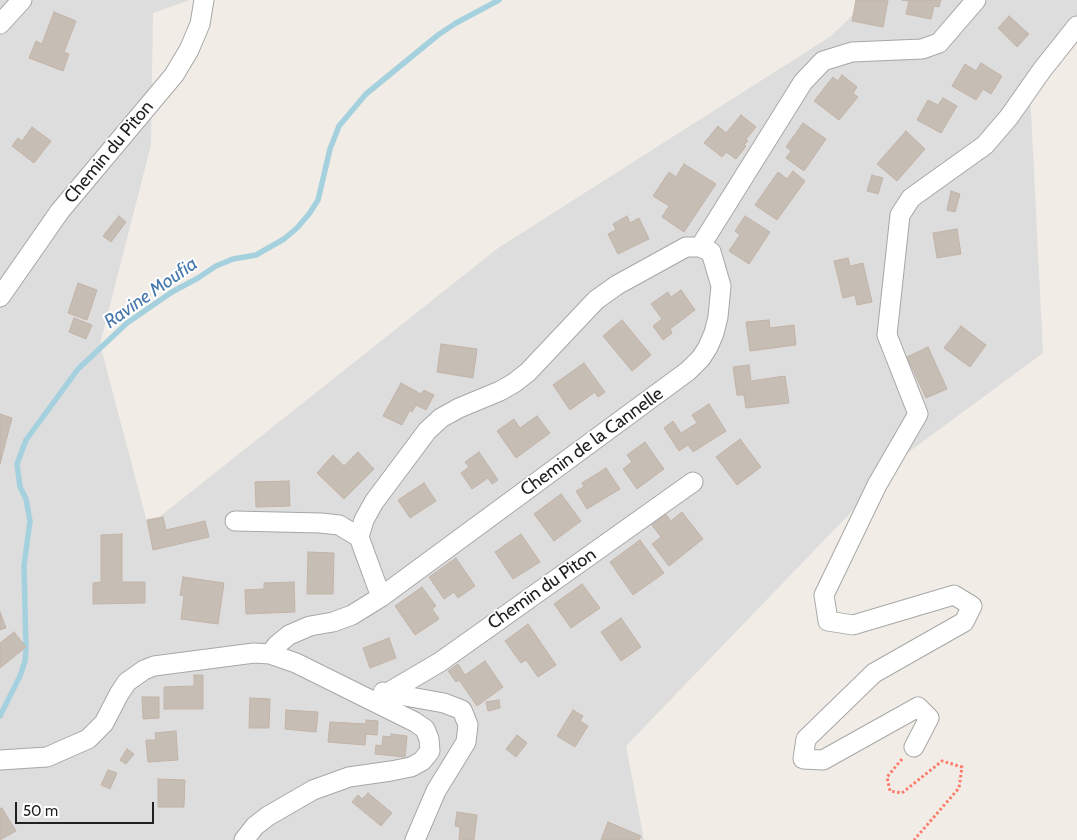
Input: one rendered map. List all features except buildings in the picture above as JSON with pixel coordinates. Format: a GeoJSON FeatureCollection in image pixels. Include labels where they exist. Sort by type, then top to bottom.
{"type":"FeatureCollection","features":[{"type":"Feature","properties":{"kind":"street"},"geometry":{"type":"LineString","coordinates":[[0,24],[22,0]]}},
{"type":"Feature","properties":{"kind":"street","name":"Chemin du Piton"},"geometry":{"type":"LineString","coordinates":[[0,297],[60,211],[174,75],[189,50],[200,24],[204,0]]}},
{"type":"Feature","properties":{"kind":"street"},"geometry":{"type":"LineString","coordinates":[[381,597],[359,537],[364,520],[374,502],[427,431],[442,418],[459,408],[500,392],[514,383],[528,372],[596,300],[617,285],[686,247],[700,247],[803,82],[823,61],[852,52],[922,49],[939,43],[976,0]]}},
{"type":"Feature","properties":{"kind":"street"},"geometry":{"type":"LineString","coordinates":[[914,747],[929,718],[918,707],[823,760],[803,759],[806,739],[874,673],[964,622],[972,606],[954,596],[853,625],[828,621],[824,596],[877,485],[918,414],[888,335],[900,215],[911,198],[985,146],[1077,26]]}},
{"type":"Feature","properties":{"kind":"street","name":"Chemin de la Cannelle"},"geometry":{"type":"LineString","coordinates":[[270,654],[277,644],[289,635],[310,626],[333,622],[352,615],[381,597],[688,371],[701,358],[714,333],[718,317],[721,286],[711,252],[700,247]]}},
{"type":"Feature","properties":{"kind":"street","name":"Chemin du Piton"},"geometry":{"type":"LineString","coordinates":[[389,692],[440,662],[693,482]]}},
{"type":"Feature","properties":{"kind":"street"},"geometry":{"type":"LineString","coordinates":[[235,521],[339,525],[359,537]]}},
{"type":"Feature","properties":{"kind":"street"},"geometry":{"type":"LineString","coordinates":[[0,760],[46,757],[88,739],[104,723],[127,682],[144,670],[154,666],[254,653],[270,654],[296,663],[415,722],[425,729],[429,739],[430,751],[422,762],[411,767],[349,777],[313,790],[268,816],[255,826],[244,840]]}},
{"type":"Feature","properties":{"kind":"street"},"geometry":{"type":"LineString","coordinates":[[347,689],[389,692],[444,702],[462,710],[468,725],[466,742],[436,791],[415,840]]}},
{"type":"Feature","properties":{"kind":"path"},"geometry":{"type":"LineString","coordinates":[[914,747],[887,777],[890,791],[902,793],[942,760],[962,767],[959,788],[914,840]]}},
{"type":"Feature","properties":{"kind":"shaded area"},"geometry":{"type":"Polygon","coordinates":[[[0,0],[190,0],[153,13],[151,145],[100,344],[148,526],[498,248],[831,36],[868,0],[1077,0],[1077,32],[1029,71],[1043,353],[910,451],[626,746],[644,840],[0,840],[0,0]]]}},
{"type":"Feature","properties":{"kind":"waterway","name":"Ravine Moufia"},"geometry":{"type":"LineString","coordinates":[[0,716],[20,676],[25,661],[24,566],[30,521],[26,499],[20,487],[17,464],[26,440],[78,369],[127,323],[172,292],[216,266],[233,259],[256,255],[284,239],[297,228],[318,200],[330,149],[339,126],[366,94],[438,35],[499,0]]}}]}
